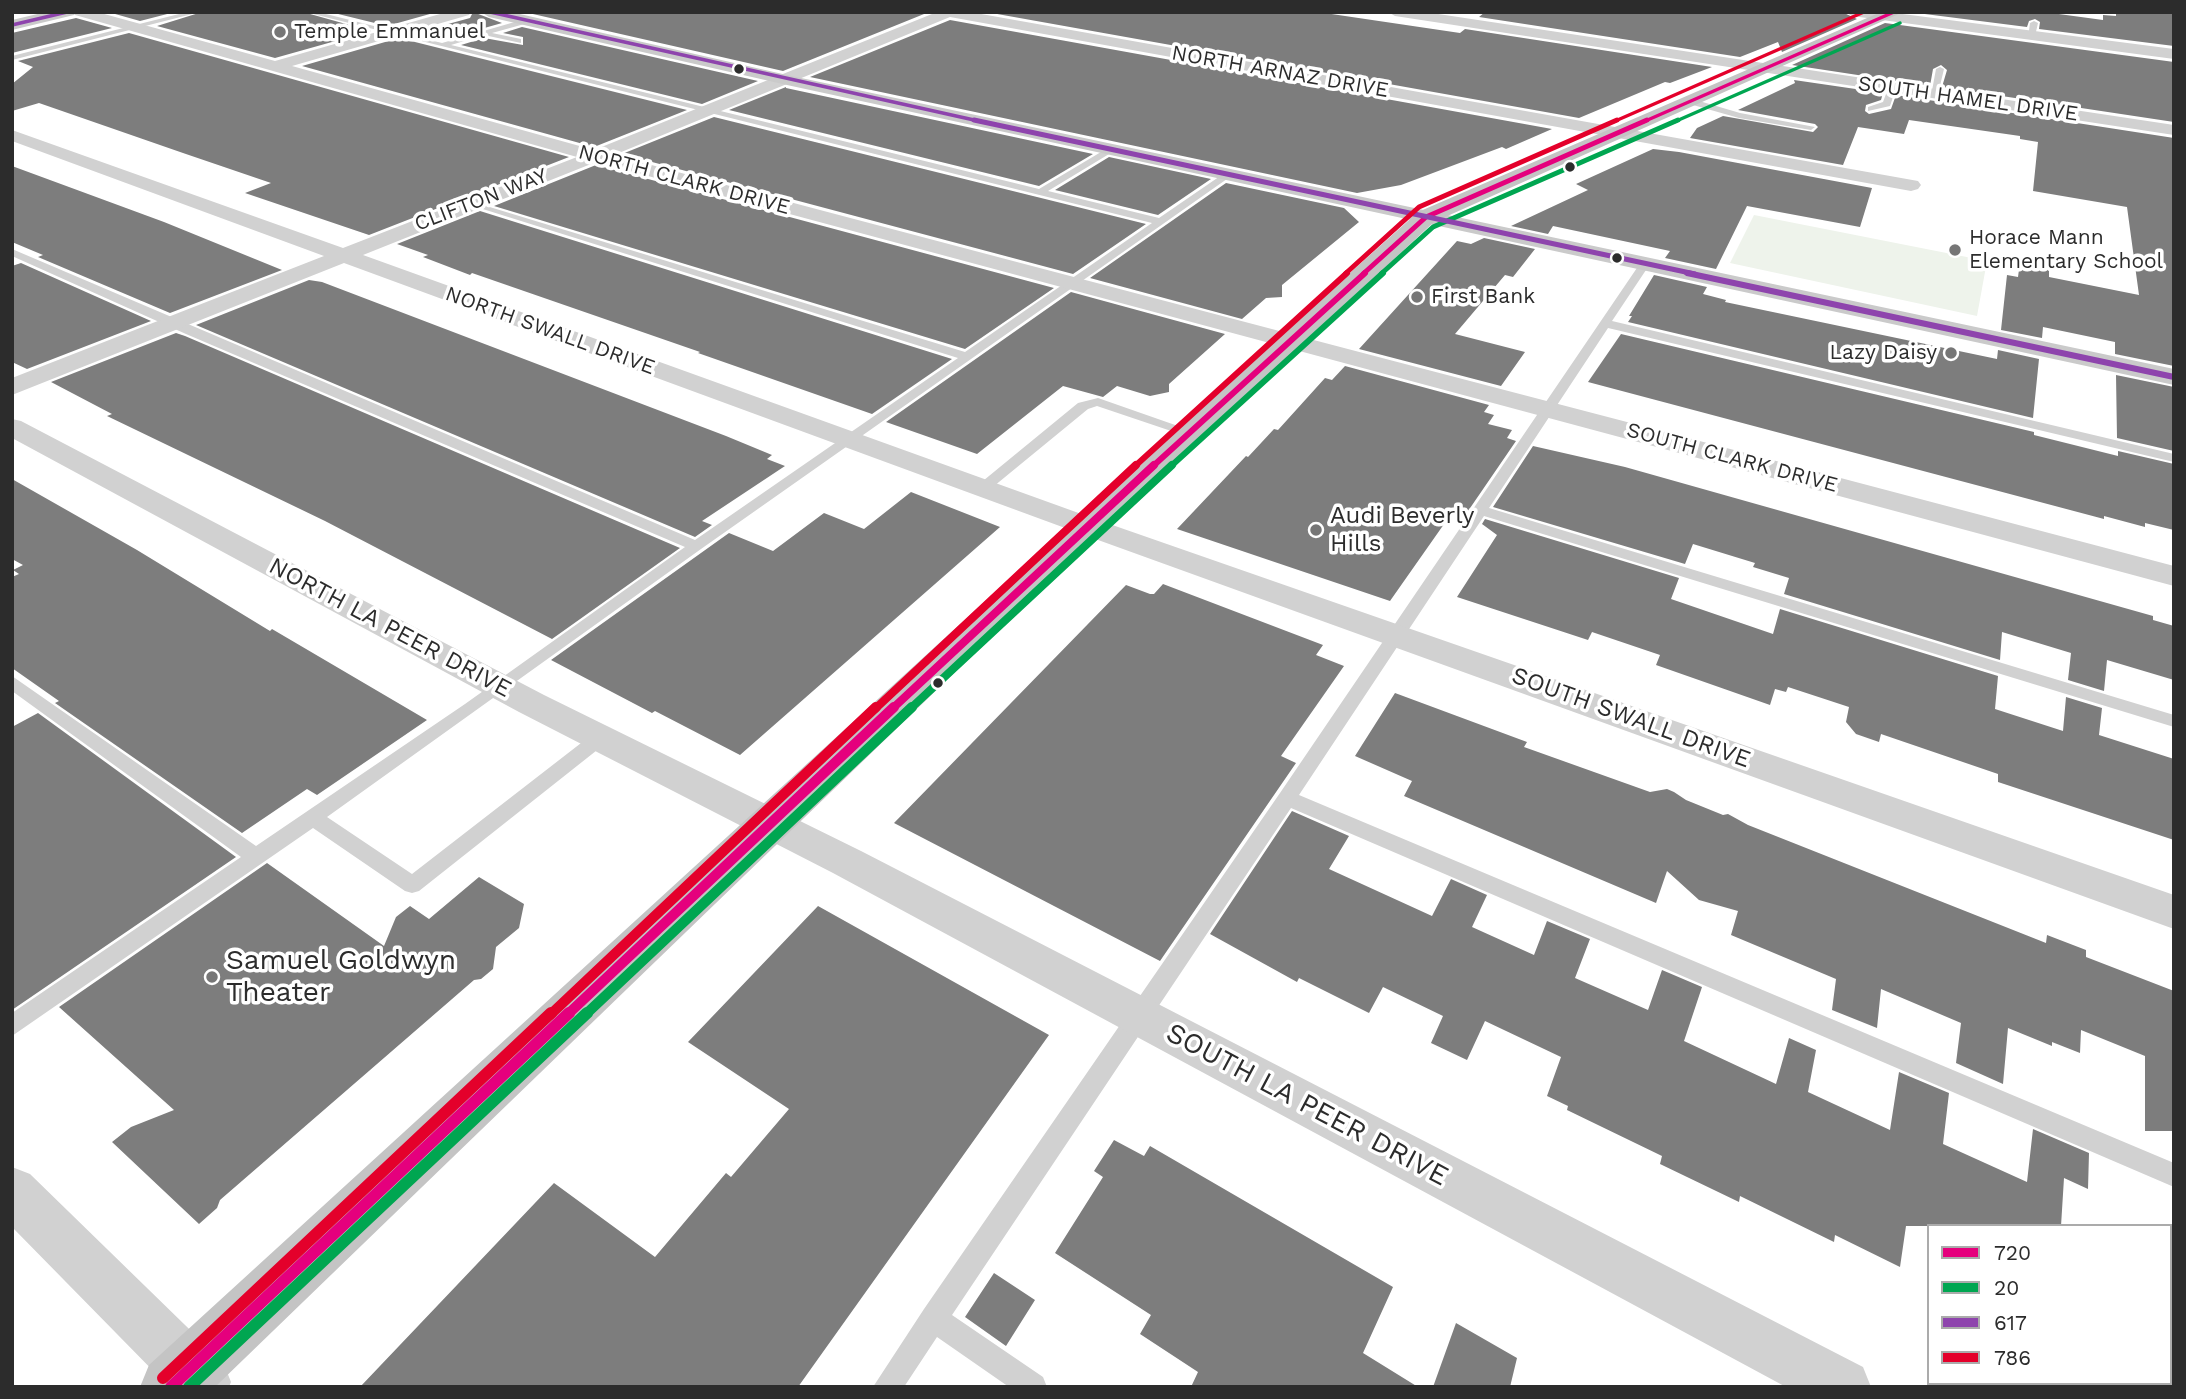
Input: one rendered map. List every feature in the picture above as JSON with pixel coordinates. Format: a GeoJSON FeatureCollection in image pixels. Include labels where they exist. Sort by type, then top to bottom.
{"type":"FeatureCollection","features":[{"type":"Feature","properties":{"kind":"main road"},"geometry":{"type":"LineString","coordinates":[[12,25],[68,12]]}},
{"type":"Feature","properties":{"kind":"main road"},"geometry":{"type":"LineString","coordinates":[[489,12],[788,80],[2174,377]]}},
{"type":"Feature","properties":{"kind":"main road"},"geometry":{"type":"LineString","coordinates":[[189,1381],[1087,526],[1426,217],[1890,14]]}},
{"type":"Feature","properties":{"kind":"street","name":"NORTH CLARK DRIVE"},"geometry":{"type":"LineString","coordinates":[[80,12],[594,156],[1290,342]]}},
{"type":"Feature","properties":{"kind":"street"},"geometry":{"type":"LineString","coordinates":[[276,66],[464,12]]}},
{"type":"Feature","properties":{"kind":"street","name":"SOUTH HAMEL DRIVE"},"geometry":{"type":"LineString","coordinates":[[1395,12],[2174,130]]}},
{"type":"Feature","properties":{"kind":"street"},"geometry":{"type":"LineString","coordinates":[[1852,12],[1890,14],[1991,34],[2033,29],[2174,54]]}},
{"type":"Feature","properties":{"kind":"street","name":"CLIFTON WAY"},"geometry":{"type":"LineString","coordinates":[[12,387],[788,80],[947,13]]}},
{"type":"Feature","properties":{"kind":"street","name":"NORTH ARNAZ DRIVE"},"geometry":{"type":"LineString","coordinates":[[947,13],[1911,185]]}},
{"type":"Feature","properties":{"kind":"street","name":"NORTH SWALL DRIVE"},"geometry":{"type":"LineString","coordinates":[[15,138],[1087,526]]}},
{"type":"Feature","properties":{"kind":"street","name":"SOUTH CLARK DRIVE"},"geometry":{"type":"LineString","coordinates":[[1290,342],[2174,576]]}},
{"type":"Feature","properties":{"kind":"street","name":"NORTH LA PEER DRIVE"},"geometry":{"type":"LineString","coordinates":[[12,426],[500,687],[770,825]]}},
{"type":"Feature","properties":{"kind":"street","name":"SOUTH SWALL DRIVE"},"geometry":{"type":"LineString","coordinates":[[1087,526],[2174,912]]}},
{"type":"Feature","properties":{"kind":"street","name":"SOUTH LA PEER DRIVE"},"geometry":{"type":"LineString","coordinates":[[770,825],[847,862],[1843,1387]]}},
{"type":"Feature","properties":{"kind":"street"},"geometry":{"type":"LineString","coordinates":[[12,1191],[189,1381]]}},
{"type":"Feature","properties":{"kind":"lane"},"geometry":{"type":"LineString","coordinates":[[12,58],[197,12]]}},
{"type":"Feature","properties":{"kind":"lane"},"geometry":{"type":"LineString","coordinates":[[308,12],[1162,222]]}},
{"type":"Feature","properties":{"kind":"lane"},"geometry":{"type":"LineString","coordinates":[[441,46],[525,21]]}},
{"type":"Feature","properties":{"kind":"lane"},"geometry":{"type":"LineString","coordinates":[[484,33],[518,41]]}},
{"type":"Feature","properties":{"kind":"lane"},"geometry":{"type":"LineString","coordinates":[[1934,94],[1940,69]]}},
{"type":"Feature","properties":{"kind":"lane"},"geometry":{"type":"LineString","coordinates":[[1871,108],[1886,104],[1892,88]]}},
{"type":"Feature","properties":{"kind":"lane"},"geometry":{"type":"LineString","coordinates":[[1689,101],[1739,115],[1811,127]]}},
{"type":"Feature","properties":{"kind":"lane"},"geometry":{"type":"LineString","coordinates":[[1040,192],[1111,149]]}},
{"type":"Feature","properties":{"kind":"lane"},"geometry":{"type":"LineString","coordinates":[[12,1026],[500,687],[1229,174]]}},
{"type":"Feature","properties":{"kind":"lane"},"geometry":{"type":"LineString","coordinates":[[474,203],[968,357]]}},
{"type":"Feature","properties":{"kind":"lane"},"geometry":{"type":"LineString","coordinates":[[12,252],[171,323],[696,547]]}},
{"type":"Feature","properties":{"kind":"lane"},"geometry":{"type":"LineString","coordinates":[[887,1387],[1645,264]]}},
{"type":"Feature","properties":{"kind":"lane"},"geometry":{"type":"LineString","coordinates":[[1604,323],[2174,458]]}},
{"type":"Feature","properties":{"kind":"lane"},"geometry":{"type":"LineString","coordinates":[[984,488],[1083,406],[1098,402],[1191,433]]}},
{"type":"Feature","properties":{"kind":"lane"},"geometry":{"type":"LineString","coordinates":[[1479,510],[2174,721]]}},
{"type":"Feature","properties":{"kind":"lane"},"geometry":{"type":"LineString","coordinates":[[12,682],[255,856]]}},
{"type":"Feature","properties":{"kind":"lane"},"geometry":{"type":"LineString","coordinates":[[312,817],[412,885],[600,738]]}},
{"type":"Feature","properties":{"kind":"lane"},"geometry":{"type":"LineString","coordinates":[[1287,798],[2174,1175]]}},
{"type":"Feature","properties":{"kind":"lane"},"geometry":{"type":"LineString","coordinates":[[933,1318],[1033,1387]]}},
{"type":"Feature","properties":{"kind":"shaded area"},"geometry":{"type":"Polygon","coordinates":[[[1754,215],[1987,261],[1977,316],[1730,263],[1754,215]]]}},
{"type":"Feature","properties":{"kind":"building"},"geometry":{"type":"Polygon","coordinates":[[[108,12],[175,12],[140,21],[108,12]]]}},
{"type":"Feature","properties":{"kind":"building","name":"Temple Emmanuel"},"geometry":{"type":"Polygon","coordinates":[[[202,12],[303,12],[371,31],[275,58],[157,26],[202,12]]]}},
{"type":"Feature","properties":{"kind":"building"},"geometry":{"type":"Polygon","coordinates":[[[330,12],[437,12],[387,26],[330,12]]]}},
{"type":"Feature","properties":{"kind":"building"},"geometry":{"type":"Polygon","coordinates":[[[473,12],[502,23],[442,40],[415,33],[470,18],[473,12]]]}},
{"type":"Feature","properties":{"kind":"building"},"geometry":{"type":"Polygon","coordinates":[[[524,12],[929,12],[783,71],[524,12]]]}},
{"type":"Feature","properties":{"kind":"building"},"geometry":{"type":"Polygon","coordinates":[[[986,12],[1318,12],[1460,33],[1465,29],[1712,67],[1670,83],[1665,82],[1579,118],[986,12]]]}},
{"type":"Feature","properties":{"kind":"building"},"geometry":{"type":"Polygon","coordinates":[[[1485,12],[1842,12],[1857,19],[1782,52],[1778,42],[1740,57],[1479,17],[1485,12]]]}},
{"type":"Feature","properties":{"kind":"building"},"geometry":{"type":"Polygon","coordinates":[[[1909,12],[2044,12],[2103,20],[2103,15],[2116,16],[2116,12],[2174,12],[2174,46],[2039,29],[2040,22],[2035,19],[2029,21],[2027,27],[1909,12]]]}},
{"type":"Feature","properties":{"kind":"building"},"geometry":{"type":"Polygon","coordinates":[[[76,18],[112,28],[12,53],[12,33],[76,18]]]}},
{"type":"Feature","properties":{"kind":"building"},"geometry":{"type":"Polygon","coordinates":[[[950,20],[1552,129],[1506,149],[1502,147],[1401,185],[1357,193],[810,77],[950,20]]]}},
{"type":"Feature","properties":{"kind":"building"},"geometry":{"type":"Polygon","coordinates":[[[1885,23],[2174,62],[2174,122],[1942,87],[1947,70],[1941,65],[1933,69],[1930,86],[1792,65],[1885,23]]]}},
{"type":"Feature","properties":{"kind":"building"},"geometry":{"type":"Polygon","coordinates":[[[522,27],[758,81],[702,104],[461,45],[484,38],[523,45],[523,37],[503,33],[522,27]]]}},
{"type":"Feature","properties":{"kind":"building"},"geometry":{"type":"Polygon","coordinates":[[[129,33],[569,157],[369,235],[245,193],[271,183],[39,103],[12,111],[12,84],[33,67],[18,61],[129,33]]]}},
{"type":"Feature","properties":{"kind":"building"},"geometry":{"type":"Polygon","coordinates":[[[399,38],[687,110],[594,147],[302,66],[399,38]]]}},
{"type":"Feature","properties":{"kind":"building"},"geometry":{"type":"Polygon","coordinates":[[[1794,80],[1883,93],[1881,100],[1866,105],[1865,111],[1869,114],[1891,109],[1896,95],[2174,138],[2174,366],[2115,354],[2115,342],[2043,327],[2042,338],[2001,330],[2007,275],[2018,277],[2020,262],[2049,267],[2049,277],[2139,295],[2127,207],[2033,191],[2038,142],[2020,139],[2020,136],[1909,120],[1904,134],[1858,127],[1843,165],[1690,138],[1697,128],[1723,116],[1813,132],[1818,127],[1815,124],[1738,110],[1795,83],[1794,80]]]}},
{"type":"Feature","properties":{"kind":"building"},"geometry":{"type":"Polygon","coordinates":[[[786,87],[1093,154],[1039,186],[729,110],[786,87]]]}},
{"type":"Feature","properties":{"kind":"building"},"geometry":{"type":"Polygon","coordinates":[[[714,117],[1146,224],[1073,274],[622,154],[714,117]]]}},
{"type":"Feature","properties":{"kind":"building"},"geometry":{"type":"Polygon","coordinates":[[[1653,149],[1872,188],[1860,227],[1747,206],[1716,269],[1665,258],[1670,251],[1553,226],[1548,234],[1511,226],[1588,190],[1576,184],[1653,149]]]}},
{"type":"Feature","properties":{"kind":"building"},"geometry":{"type":"Polygon","coordinates":[[[1109,157],[1211,179],[1158,215],[1055,190],[1109,157]]]}},
{"type":"Feature","properties":{"kind":"building"},"geometry":{"type":"Polygon","coordinates":[[[596,165],[1054,288],[965,349],[494,206],[596,165]]]}},
{"type":"Feature","properties":{"kind":"building"},"geometry":{"type":"Polygon","coordinates":[[[12,166],[164,222],[282,270],[170,313],[38,257],[43,255],[12,242],[12,166]]]}},
{"type":"Feature","properties":{"kind":"building"},"geometry":{"type":"Polygon","coordinates":[[[1226,183],[1344,208],[1359,222],[1282,285],[1282,297],[1266,298],[1242,319],[1090,278],[1226,183]]]}},
{"type":"Feature","properties":{"kind":"building"},"geometry":{"type":"Polygon","coordinates":[[[480,211],[952,359],[872,414],[472,273],[470,275],[397,244],[480,211]]]}},
{"type":"Feature","properties":{"kind":"building"},"geometry":{"type":"Polygon","coordinates":[[[1484,238],[1535,249],[1513,277],[1505,275],[1455,334],[1525,352],[1501,386],[1359,349],[1457,241],[1471,244],[1484,238]]]}},
{"type":"Feature","properties":{"kind":"building"},"geometry":{"type":"Polygon","coordinates":[[[21,263],[151,321],[27,369],[12,362],[12,266],[21,263]]]}},
{"type":"Feature","properties":{"kind":"building"},"geometry":{"type":"Polygon","coordinates":[[[1654,275],[1707,287],[1703,294],[1726,300],[1725,302],[1997,359],[1998,350],[2039,359],[2033,418],[1628,322],[1654,275]]]}},
{"type":"Feature","properties":{"kind":"building"},"geometry":{"type":"Polygon","coordinates":[[[309,280],[322,282],[726,436],[772,455],[767,459],[785,466],[702,521],[712,525],[695,537],[196,325],[309,280]]]}},
{"type":"Feature","properties":{"kind":"building"},"geometry":{"type":"Polygon","coordinates":[[[1071,292],[1225,334],[1169,384],[1169,392],[1150,396],[1117,386],[1103,397],[1063,386],[977,454],[886,422],[1071,292]]]}},
{"type":"Feature","properties":{"kind":"building"},"geometry":{"type":"Polygon","coordinates":[[[176,333],[680,548],[552,639],[325,521],[107,416],[112,414],[51,382],[176,333]]]}},
{"type":"Feature","properties":{"kind":"building"},"geometry":{"type":"Polygon","coordinates":[[[1621,334],[2034,432],[2034,435],[2118,456],[2118,451],[2174,464],[2174,530],[2145,523],[2145,527],[2104,516],[2104,519],[1588,382],[1621,334]]]}},
{"type":"Feature","properties":{"kind":"building"},"geometry":{"type":"Polygon","coordinates":[[[1345,366],[1489,405],[1484,412],[1494,415],[1488,424],[1512,430],[1507,438],[1516,441],[1466,514],[1456,507],[1390,601],[1177,529],[1246,456],[1248,457],[1274,429],[1278,430],[1325,378],[1332,380],[1345,366]]]}},
{"type":"Feature","properties":{"kind":"building"},"geometry":{"type":"Polygon","coordinates":[[[2116,375],[2174,387],[2174,451],[2117,438],[2116,375]]]}},
{"type":"Feature","properties":{"kind":"building"},"geometry":{"type":"Polygon","coordinates":[[[1533,446],[1625,467],[2153,616],[2153,620],[2174,626],[2174,680],[2107,660],[2104,691],[2068,680],[2071,653],[2002,632],[2000,660],[1784,594],[1789,578],[1753,567],[1755,563],[1693,544],[1685,564],[1493,507],[1533,446]]]}},
{"type":"Feature","properties":{"kind":"building"},"geometry":{"type":"Polygon","coordinates":[[[12,479],[427,720],[317,795],[307,789],[242,833],[55,703],[59,701],[12,668],[12,577],[19,574],[13,570],[23,565],[12,559],[12,479]]]}},
{"type":"Feature","properties":{"kind":"building"},"geometry":{"type":"Polygon","coordinates":[[[911,492],[1000,527],[740,755],[551,660],[729,533],[773,551],[824,513],[864,529],[911,492]]]}},
{"type":"Feature","properties":{"kind":"building"},"geometry":{"type":"Polygon","coordinates":[[[1485,519],[1679,578],[1671,599],[1773,634],[1780,609],[1998,676],[1995,709],[2063,731],[2066,697],[2102,708],[2099,735],[2174,759],[2174,840],[1998,782],[1998,774],[1881,734],[1879,742],[1856,734],[1846,722],[1849,707],[1788,687],[1786,692],[1775,689],[1770,705],[1656,665],[1660,655],[1592,632],[1588,640],[1457,597],[1497,535],[1482,524],[1485,519]]]}},
{"type":"Feature","properties":{"kind":"building"},"geometry":{"type":"Polygon","coordinates":[[[1163,584],[1323,645],[1316,655],[1344,666],[1281,756],[1296,763],[1160,961],[894,823],[1126,585],[1154,594],[1163,584]]]}},
{"type":"Feature","properties":{"kind":"building"},"geometry":{"type":"Polygon","coordinates":[[[1395,693],[1527,742],[1524,747],[1650,792],[1667,789],[1686,800],[1723,815],[1728,814],[1748,825],[2046,943],[2047,935],[2086,950],[2086,957],[2174,991],[2174,1131],[2145,1131],[2145,1056],[2081,1030],[2080,1053],[2052,1042],[2052,1046],[2008,1028],[2003,1084],[1956,1063],[1961,1023],[1881,989],[1877,1028],[1832,1010],[1836,979],[1731,935],[1738,911],[1699,900],[1667,871],[1656,903],[1404,796],[1412,781],[1355,756],[1395,693]]]}},
{"type":"Feature","properties":{"kind":"building"},"geometry":{"type":"Polygon","coordinates":[[[38,713],[236,857],[12,1010],[12,727],[38,713]]]}},
{"type":"Feature","properties":{"kind":"building"},"geometry":{"type":"Polygon","coordinates":[[[1292,811],[1349,836],[1329,869],[1432,916],[1451,879],[1487,895],[1472,927],[1534,955],[1547,921],[1590,939],[1575,978],[1648,1010],[1662,970],[1702,987],[1684,1041],[1776,1084],[1789,1038],[1816,1050],[1808,1092],[1890,1130],[1899,1072],[1949,1093],[1943,1144],[2027,1182],[2033,1129],[2089,1153],[2088,1189],[2064,1178],[2061,1224],[1906,1226],[1900,1267],[1835,1235],[1834,1242],[1740,1196],[1739,1202],[1660,1164],[1662,1156],[1567,1110],[1568,1106],[1547,1096],[1561,1057],[1485,1021],[1467,1060],[1431,1043],[1443,1016],[1383,987],[1369,1013],[1299,978],[1297,982],[1210,934],[1292,811]]]}},
{"type":"Feature","properties":{"kind":"building"},"geometry":{"type":"Polygon","coordinates":[[[267,863],[384,946],[396,917],[410,906],[429,919],[479,877],[524,904],[519,928],[496,947],[493,969],[481,979],[474,980],[220,1200],[217,1208],[199,1224],[112,1142],[131,1127],[174,1110],[59,1007],[267,863]]]}},
{"type":"Feature","properties":{"kind":"building"},"geometry":{"type":"Polygon","coordinates":[[[818,906],[1049,1035],[798,1387],[360,1387],[554,1183],[655,1257],[726,1173],[731,1177],[789,1109],[688,1042],[818,906]]]}},
{"type":"Feature","properties":{"kind":"building"},"geometry":{"type":"Polygon","coordinates":[[[1114,1140],[1144,1156],[1150,1146],[1393,1287],[1363,1353],[1418,1387],[1191,1387],[1198,1372],[1140,1334],[1151,1315],[1055,1253],[1103,1177],[1094,1171],[1114,1140]]]}},
{"type":"Feature","properties":{"kind":"building"},"geometry":{"type":"Polygon","coordinates":[[[994,1273],[1035,1300],[1006,1346],[965,1317],[994,1273]]]}},
{"type":"Feature","properties":{"kind":"building"},"geometry":{"type":"Polygon","coordinates":[[[1456,1323],[1517,1358],[1510,1387],[1433,1387],[1456,1323]]]}},
{"type":"Feature","properties":{"kind":"transit line","name":"617"},"geometry":{"type":"LineString","coordinates":[[12,25],[67,12]]}},
{"type":"Feature","properties":{"kind":"transit line","name":"617"},"geometry":{"type":"LineString","coordinates":[[490,12],[787,80],[2174,377]]}},
{"type":"Feature","properties":{"kind":"transit line","name":"786"},"geometry":{"type":"LineString","coordinates":[[163,1378],[1079,517],[1419,207],[1864,12]]}},
{"type":"Feature","properties":{"kind":"transit line","name":"720"},"geometry":{"type":"LineString","coordinates":[[171,1387],[1087,526],[1426,217],[1894,12]]}},
{"type":"Feature","properties":{"kind":"transit line","name":"20"},"geometry":{"type":"LineString","coordinates":[[189,1387],[1095,535],[1433,227],[1900,23]]}},
{"type":"Feature","properties":{"kind":"place","name":"Temple Emmanuel"},"geometry":{"type":"Point","coordinates":[280,32]}},
{"type":"Feature","properties":{"kind":"place","name":"Horace Mann Elementary School"},"geometry":{"type":"Point","coordinates":[1955,250]}},
{"type":"Feature","properties":{"kind":"place","name":"First Bank"},"geometry":{"type":"Point","coordinates":[1417,297]}},
{"type":"Feature","properties":{"kind":"place","name":"Lazy Daisy"},"geometry":{"type":"Point","coordinates":[1951,353]}},
{"type":"Feature","properties":{"kind":"place","name":"Audi Beverly Hills"},"geometry":{"type":"Point","coordinates":[1316,530]}},
{"type":"Feature","properties":{"kind":"place","name":"Samuel Goldwyn Theater"},"geometry":{"type":"Point","coordinates":[212,977]}}]}
